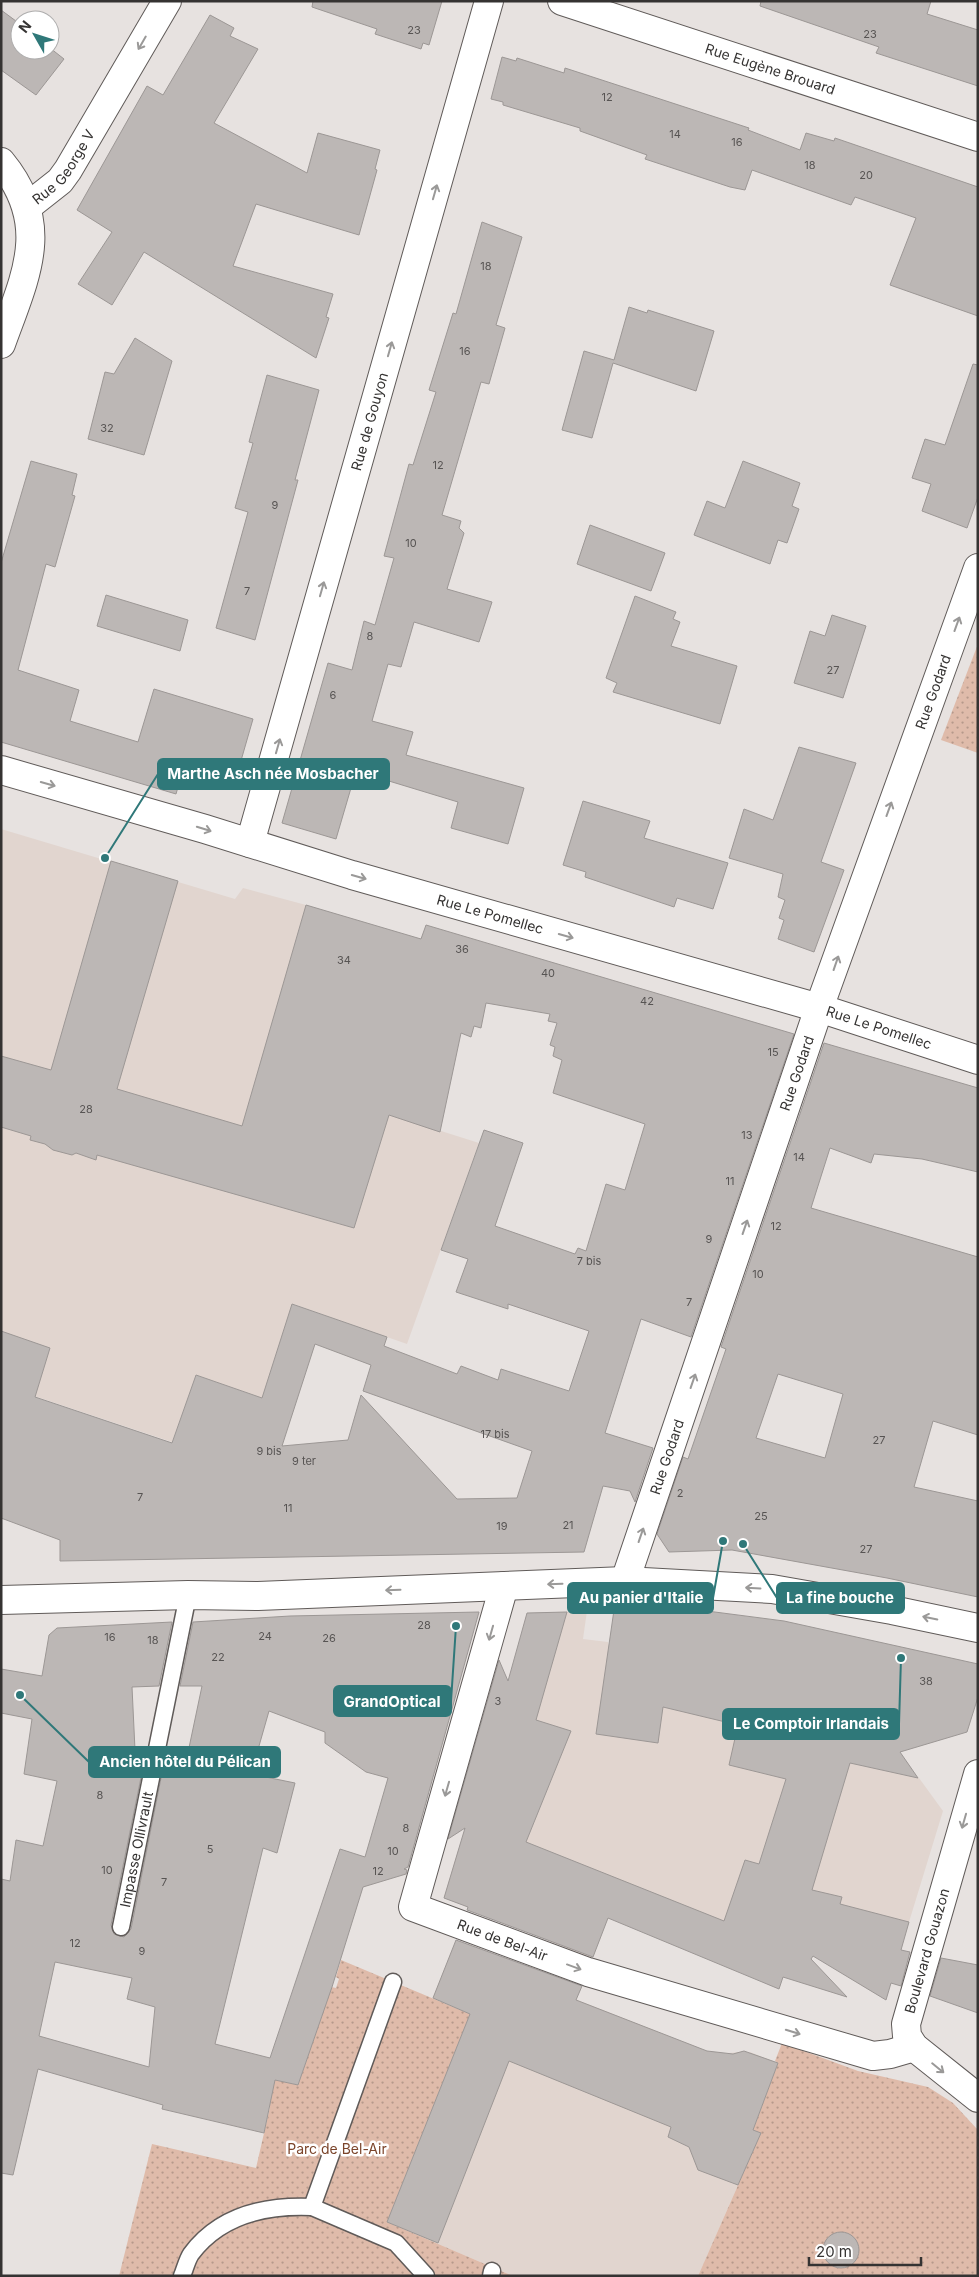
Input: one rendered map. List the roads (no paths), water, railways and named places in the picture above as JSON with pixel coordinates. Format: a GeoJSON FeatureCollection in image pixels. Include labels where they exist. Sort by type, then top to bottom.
{"type":"FeatureCollection","features":[{"type":"Feature","properties":{"kind":"street","name":"Rue George V"},"geometry":{"type":"LineString","coordinates":[[1,344],[24,284],[30,255],[32,234],[27,207],[60,181],[68,170],[167,1]]}},
{"type":"Feature","properties":{"kind":"street","name":"Rue de Gouyon"},"geometry":{"type":"LineString","coordinates":[[250,843],[489,1]]}},
{"type":"Feature","properties":{"kind":"street","name":"Rue Eugène Brouard"},"geometry":{"type":"LineString","coordinates":[[562,1],[978,137]]}},
{"type":"Feature","properties":{"kind":"street"},"geometry":{"type":"LineString","coordinates":[[1,162],[15,178],[27,207]]}},
{"type":"Feature","properties":{"kind":"street","name":"Rue Godard"},"geometry":{"type":"LineString","coordinates":[[625,1581],[819,1008],[978,568]]}},
{"type":"Feature","properties":{"kind":"street","name":"Rue Le Pomellec"},"geometry":{"type":"LineString","coordinates":[[1,770],[352,875],[819,1008],[978,1060]]}},
{"type":"Feature","properties":{"kind":"street"},"geometry":{"type":"LineString","coordinates":[[1,1600],[188,1595],[258,1596],[625,1581],[772,1589],[892,1610],[978,1628]]}},
{"type":"Feature","properties":{"kind":"street","name":"Rue de Bel-Air"},"geometry":{"type":"LineString","coordinates":[[504,1586],[413,1907],[588,1972],[873,2056],[890,2054],[914,2047]]}},
{"type":"Feature","properties":{"kind":"street","name":"Boulevard Gouazon"},"geometry":{"type":"LineString","coordinates":[[914,2047],[907,2036],[906,2024],[978,1774]]}},
{"type":"Feature","properties":{"kind":"street"},"geometry":{"type":"LineString","coordinates":[[914,2047],[978,2098]]}},
{"type":"Feature","properties":{"kind":"lane","name":"Impasse Ollivrault"},"geometry":{"type":"LineString","coordinates":[[120,1927],[188,1595]]}},
{"type":"Feature","properties":{"kind":"lane"},"geometry":{"type":"LineString","coordinates":[[312,2207],[393,1982]]}},
{"type":"Feature","properties":{"kind":"lane"},"geometry":{"type":"LineString","coordinates":[[182,2276],[190,2255],[218,2228],[246,2214],[286,2206],[312,2207],[396,2243],[426,2276]]}},
{"type":"Feature","properties":{"kind":"place","name":"Marthe Asch née Mosbacher"},"geometry":{"type":"Point","coordinates":[105,858]}},
{"type":"Feature","properties":{"kind":"place","name":"Au panier d'Italie"},"geometry":{"type":"Point","coordinates":[723,1541]}},
{"type":"Feature","properties":{"kind":"place","name":"La fine bouche"},"geometry":{"type":"Point","coordinates":[743,1544]}},
{"type":"Feature","properties":{"kind":"place","name":"GrandOptical"},"geometry":{"type":"Point","coordinates":[456,1626]}},
{"type":"Feature","properties":{"kind":"place","name":"Le Comptoir Irlandais"},"geometry":{"type":"Point","coordinates":[901,1658]}},
{"type":"Feature","properties":{"kind":"place","name":"Ancien hôtel du Pélican"},"geometry":{"type":"Point","coordinates":[20,1695]}},
{"type":"Feature","properties":{"kind":"park label","name":"Parc de Bel-Air"},"geometry":{"type":"Point","coordinates":[337,2149]}}]}
